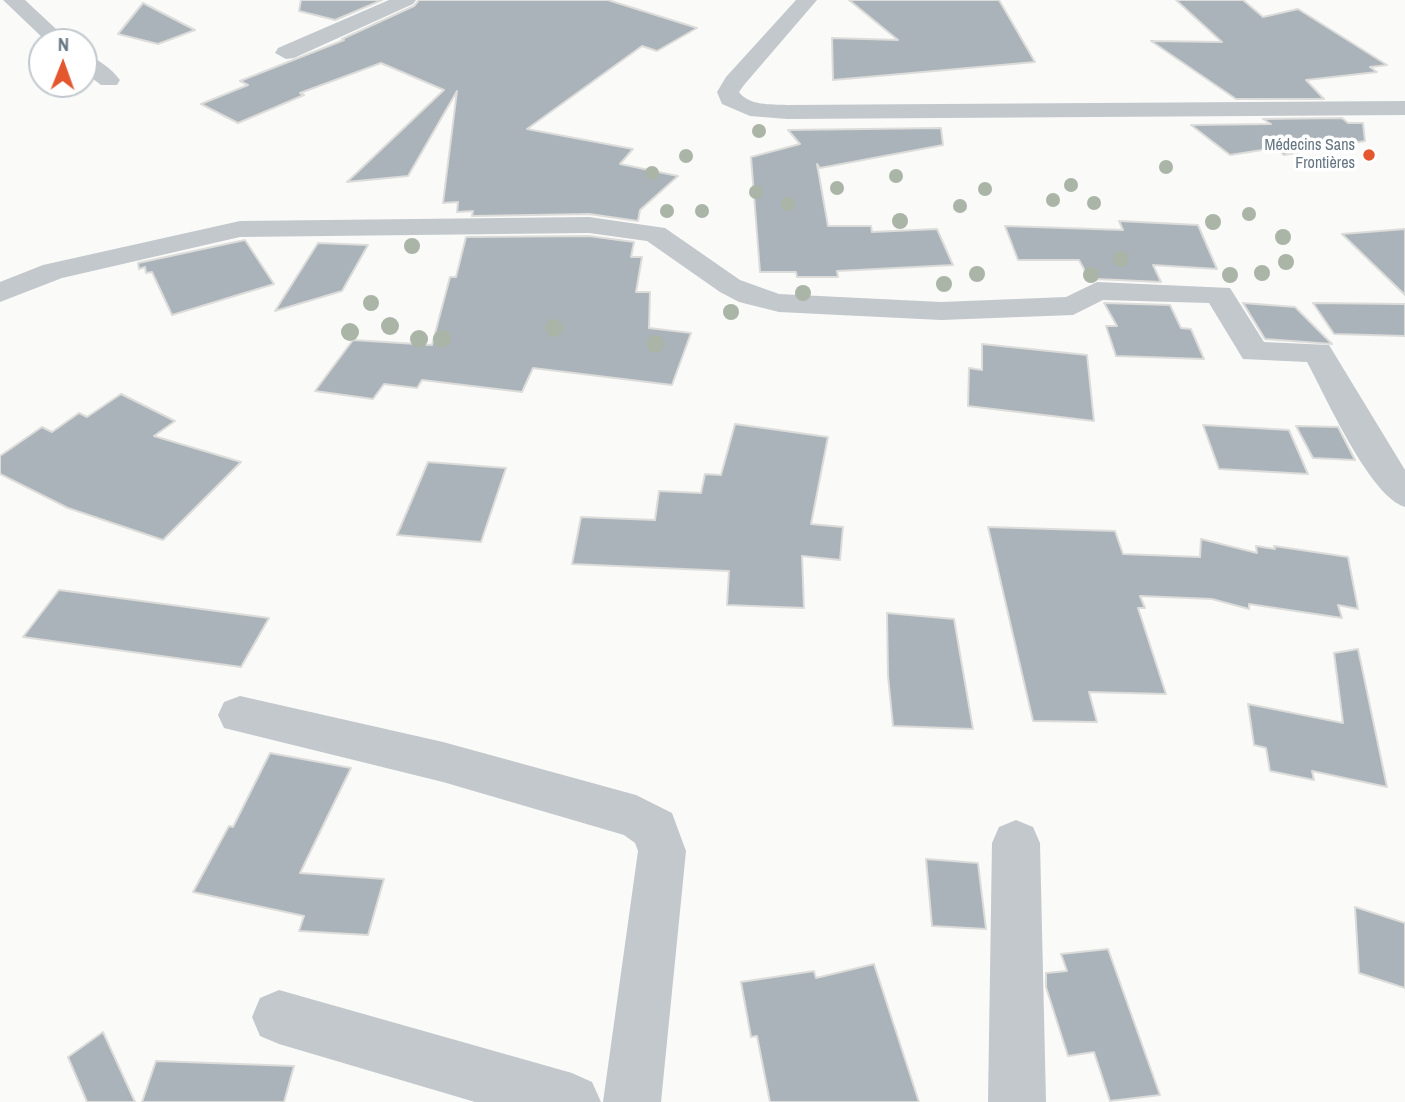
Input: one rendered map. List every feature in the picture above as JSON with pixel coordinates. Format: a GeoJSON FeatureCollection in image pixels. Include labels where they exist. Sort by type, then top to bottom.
{"type":"FeatureCollection","features":[{"type":"Feature","properties":{"kind":"street"},"geometry":{"type":"LineString","coordinates":[[13,0],[44,28]]}},
{"type":"Feature","properties":{"kind":"street"},"geometry":{"type":"LineString","coordinates":[[286,53],[406,0]]}},
{"type":"Feature","properties":{"kind":"street"},"geometry":{"type":"LineString","coordinates":[[807,0],[734,82],[729,92],[730,99],[738,105],[765,111],[787,112],[1405,107]]}},
{"type":"Feature","properties":{"kind":"street"},"geometry":{"type":"LineString","coordinates":[[98,72],[109,80]]}},
{"type":"Feature","properties":{"kind":"street"},"geometry":{"type":"LineString","coordinates":[[0,293],[27,279],[53,271],[240,229],[589,225],[655,233],[730,286],[750,296],[779,303],[941,311],[1073,306],[1097,291],[1219,294],[1254,352],[1318,352],[1384,470],[1405,494]]}},
{"type":"Feature","properties":{"kind":"street"},"geometry":{"type":"LineString","coordinates":[[240,715],[456,766],[636,817],[655,829],[662,851],[632,1102]]}},
{"type":"Feature","properties":{"kind":"street"},"geometry":{"type":"LineString","coordinates":[[1016,843],[1017,1102]]}},
{"type":"Feature","properties":{"kind":"street"},"geometry":{"type":"LineString","coordinates":[[279,1017],[572,1102]]}},
{"type":"Feature","properties":{"kind":"building"},"geometry":{"type":"Polygon","coordinates":[[[301,0],[382,0],[335,20],[299,11],[301,0]]]}},
{"type":"Feature","properties":{"kind":"building"},"geometry":{"type":"Polygon","coordinates":[[[419,0],[608,0],[697,28],[657,51],[642,46],[527,129],[633,149],[620,164],[678,176],[640,210],[638,221],[589,214],[472,216],[473,211],[457,212],[458,202],[443,203],[457,91],[408,176],[347,182],[444,90],[381,63],[300,93],[304,95],[238,123],[201,104],[248,85],[240,81],[344,40],[342,39],[414,6],[419,0]]]}},
{"type":"Feature","properties":{"kind":"building"},"geometry":{"type":"Polygon","coordinates":[[[849,0],[999,0],[1035,62],[833,80],[832,38],[898,40],[849,0]]]}},
{"type":"Feature","properties":{"kind":"building"},"geometry":{"type":"Polygon","coordinates":[[[1176,0],[1243,0],[1263,17],[1298,9],[1387,65],[1370,67],[1377,72],[1306,80],[1324,99],[1236,99],[1151,41],[1222,42],[1176,0]]]}},
{"type":"Feature","properties":{"kind":"building"},"geometry":{"type":"Polygon","coordinates":[[[143,3],[195,30],[158,44],[118,34],[143,3]]]}},
{"type":"Feature","properties":{"kind":"building"},"geometry":{"type":"Polygon","coordinates":[[[1342,118],[1348,123],[1363,123],[1365,141],[1284,155],[1275,148],[1230,155],[1191,125],[1271,124],[1263,119],[1342,118]]]}},
{"type":"Feature","properties":{"kind":"building"},"geometry":{"type":"Polygon","coordinates":[[[941,128],[943,145],[820,168],[817,164],[828,226],[871,226],[872,232],[937,229],[953,265],[837,271],[838,277],[797,277],[796,272],[760,272],[751,157],[800,144],[788,130],[941,128]]]}},
{"type":"Feature","properties":{"kind":"building"},"geometry":{"type":"Polygon","coordinates":[[[1119,221],[1198,225],[1217,269],[1153,265],[1161,282],[1097,279],[1091,282],[1079,260],[1018,260],[1005,226],[1123,230],[1119,221]]]}},
{"type":"Feature","properties":{"kind":"building"},"geometry":{"type":"Polygon","coordinates":[[[1405,229],[1405,295],[1342,234],[1405,229]]]}},
{"type":"Feature","properties":{"kind":"building"},"geometry":{"type":"Polygon","coordinates":[[[589,236],[634,242],[631,257],[642,257],[636,292],[650,292],[649,328],[691,333],[672,385],[533,368],[522,392],[422,380],[417,388],[384,384],[373,399],[315,391],[353,340],[432,345],[450,277],[456,277],[466,237],[589,236]]]}},
{"type":"Feature","properties":{"kind":"building"},"geometry":{"type":"Polygon","coordinates":[[[245,240],[274,284],[172,315],[152,272],[146,273],[145,267],[139,269],[138,263],[245,240]]]}},
{"type":"Feature","properties":{"kind":"building"},"geometry":{"type":"Polygon","coordinates":[[[318,243],[368,245],[342,291],[275,311],[318,243]]]}},
{"type":"Feature","properties":{"kind":"building"},"geometry":{"type":"Polygon","coordinates":[[[1104,303],[1170,305],[1181,328],[1191,329],[1204,359],[1116,356],[1106,326],[1117,326],[1104,303]]]}},
{"type":"Feature","properties":{"kind":"building"},"geometry":{"type":"Polygon","coordinates":[[[1243,303],[1295,307],[1332,344],[1265,339],[1243,303]]]}},
{"type":"Feature","properties":{"kind":"building"},"geometry":{"type":"Polygon","coordinates":[[[1313,303],[1405,304],[1405,336],[1334,334],[1313,303]]]}},
{"type":"Feature","properties":{"kind":"building"},"geometry":{"type":"Polygon","coordinates":[[[982,344],[1087,355],[1094,421],[968,406],[969,368],[982,370],[982,344]]]}},
{"type":"Feature","properties":{"kind":"building"},"geometry":{"type":"Polygon","coordinates":[[[121,394],[175,421],[154,436],[241,462],[163,540],[68,508],[0,474],[0,456],[42,427],[52,432],[79,413],[87,417],[121,394]]]}},
{"type":"Feature","properties":{"kind":"building"},"geometry":{"type":"Polygon","coordinates":[[[735,424],[828,437],[811,524],[843,527],[840,560],[802,556],[804,608],[727,605],[729,571],[572,564],[581,517],[655,520],[659,491],[701,493],[705,474],[721,475],[735,424]]]}},
{"type":"Feature","properties":{"kind":"building"},"geometry":{"type":"Polygon","coordinates":[[[1203,425],[1289,430],[1308,474],[1219,469],[1203,425]]]}},
{"type":"Feature","properties":{"kind":"building"},"geometry":{"type":"Polygon","coordinates":[[[1296,426],[1338,427],[1355,460],[1313,458],[1296,426]]]}},
{"type":"Feature","properties":{"kind":"building"},"geometry":{"type":"Polygon","coordinates":[[[428,462],[506,468],[481,542],[397,535],[428,462]]]}},
{"type":"Feature","properties":{"kind":"building"},"geometry":{"type":"Polygon","coordinates":[[[988,527],[1115,531],[1123,554],[1200,557],[1201,539],[1257,553],[1256,546],[1275,549],[1274,546],[1348,557],[1358,609],[1338,605],[1342,618],[1249,604],[1249,609],[1212,599],[1140,596],[1145,608],[1138,608],[1166,694],[1089,692],[1097,722],[1033,721],[988,527]]]}},
{"type":"Feature","properties":{"kind":"building"},"geometry":{"type":"Polygon","coordinates":[[[59,590],[269,618],[241,667],[23,637],[59,590]]]}},
{"type":"Feature","properties":{"kind":"building"},"geometry":{"type":"Polygon","coordinates":[[[887,613],[954,619],[973,729],[893,726],[888,676],[887,613]]]}},
{"type":"Feature","properties":{"kind":"building"},"geometry":{"type":"Polygon","coordinates":[[[1358,649],[1387,787],[1312,771],[1314,780],[1270,771],[1266,748],[1254,745],[1248,704],[1343,723],[1334,653],[1358,649]]]}},
{"type":"Feature","properties":{"kind":"building"},"geometry":{"type":"Polygon","coordinates":[[[270,753],[351,768],[300,873],[384,879],[368,935],[299,931],[304,916],[193,892],[229,826],[233,827],[270,753]]]}},
{"type":"Feature","properties":{"kind":"building"},"geometry":{"type":"Polygon","coordinates":[[[926,859],[978,863],[986,929],[932,926],[926,859]]]}},
{"type":"Feature","properties":{"kind":"building"},"geometry":{"type":"Polygon","coordinates":[[[1355,907],[1405,923],[1405,988],[1359,973],[1355,907]]]}},
{"type":"Feature","properties":{"kind":"building"},"geometry":{"type":"Polygon","coordinates":[[[1108,949],[1160,1095],[1110,1101],[1094,1052],[1068,1056],[1046,987],[1046,973],[1067,971],[1061,954],[1108,949]]]}},
{"type":"Feature","properties":{"kind":"building"},"geometry":{"type":"Polygon","coordinates":[[[874,964],[919,1102],[770,1102],[757,1036],[751,1037],[741,982],[814,971],[816,978],[874,964]]]}},
{"type":"Feature","properties":{"kind":"building"},"geometry":{"type":"Polygon","coordinates":[[[103,1032],[135,1102],[87,1102],[68,1057],[103,1032]]]}},
{"type":"Feature","properties":{"kind":"building"},"geometry":{"type":"Polygon","coordinates":[[[156,1061],[294,1066],[284,1102],[142,1102],[156,1061]]]}},
{"type":"Feature","properties":{"kind":"place","name":"Médecins Sans Frontières"},"geometry":{"type":"Point","coordinates":[1369,155]}}]}
